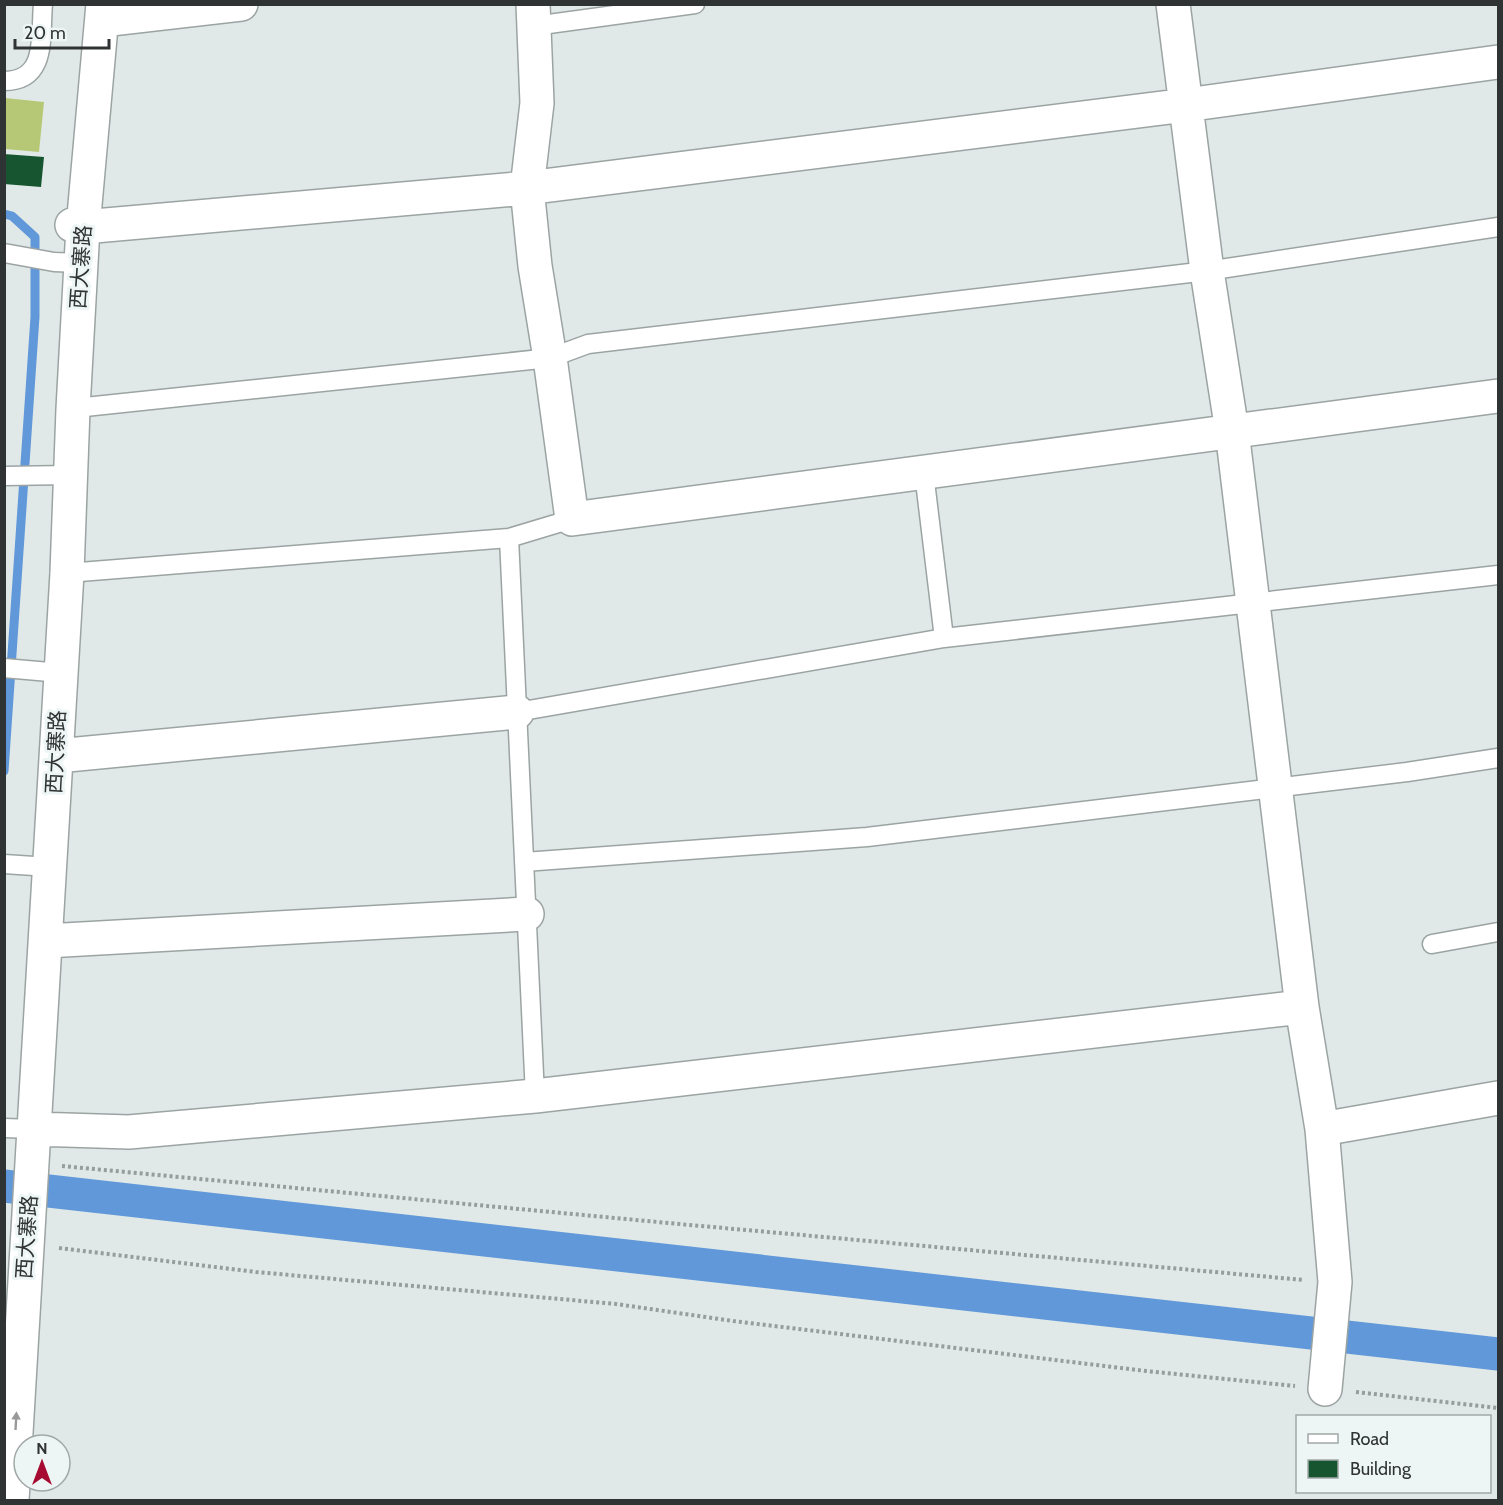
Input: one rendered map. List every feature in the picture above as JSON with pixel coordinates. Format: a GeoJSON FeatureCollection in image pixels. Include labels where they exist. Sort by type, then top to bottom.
{"type":"FeatureCollection","features":[{"type":"Feature","properties":{"kind":"street"},"geometry":{"type":"LineString","coordinates":[[99,10],[242,4]]}},
{"type":"Feature","properties":{"kind":"street"},"geometry":{"type":"LineString","coordinates":[[1173,4],[1208,271],[1232,431],[1302,1007],[1322,1129],[1334,1290],[1326,1380]]}},
{"type":"Feature","properties":{"kind":"street","name":"西大寨路"},"geometry":{"type":"LineString","coordinates":[[12,1500],[24,1162],[19,1129],[26,865],[44,671],[55,476],[67,409],[68,263],[78,226],[99,10]]}},
{"type":"Feature","properties":{"kind":"street"},"geometry":{"type":"LineString","coordinates":[[534,15],[537,103],[527,188],[535,266],[572,519],[1498,396]]}},
{"type":"Feature","properties":{"kind":"street"},"geometry":{"type":"LineString","coordinates":[[78,226],[527,188],[1186,105],[1498,62]]}},
{"type":"Feature","properties":{"kind":"street","name":"西大寨路"},"geometry":{"type":"LineString","coordinates":[[19,1129],[46,942],[26,865],[57,756],[44,671],[67,573],[55,476]]}},
{"type":"Feature","properties":{"kind":"street"},"geometry":{"type":"LineString","coordinates":[[57,756],[517,712]]}},
{"type":"Feature","properties":{"kind":"street"},"geometry":{"type":"LineString","coordinates":[[46,942],[527,914]]}},
{"type":"Feature","properties":{"kind":"street"},"geometry":{"type":"LineString","coordinates":[[19,1129],[129,1132],[535,1096],[1302,1007]]}},
{"type":"Feature","properties":{"kind":"street"},"geometry":{"type":"LineString","coordinates":[[1322,1129],[1498,1098]]}},
{"type":"Feature","properties":{"kind":"street","name":"西大寨路"},"geometry":{"type":"LineString","coordinates":[[4,1376],[22,1230]]}},
{"type":"Feature","properties":{"kind":"lane"},"geometry":{"type":"LineString","coordinates":[[4,81],[24,78],[38,62],[43,4]]}},
{"type":"Feature","properties":{"kind":"lane"},"geometry":{"type":"LineString","coordinates":[[534,15],[695,4]]}},
{"type":"Feature","properties":{"kind":"lane"},"geometry":{"type":"LineString","coordinates":[[67,409],[550,358],[588,344],[1208,271],[1498,227]]}},
{"type":"Feature","properties":{"kind":"lane"},"geometry":{"type":"LineString","coordinates":[[13,255],[68,263]]}},
{"type":"Feature","properties":{"kind":"lane"},"geometry":{"type":"LineString","coordinates":[[924,473],[944,638]]}},
{"type":"Feature","properties":{"kind":"lane"},"geometry":{"type":"LineString","coordinates":[[9,476],[55,476]]}},
{"type":"Feature","properties":{"kind":"lane"},"geometry":{"type":"LineString","coordinates":[[67,573],[509,538],[572,519]]}},
{"type":"Feature","properties":{"kind":"lane"},"geometry":{"type":"LineString","coordinates":[[509,538],[535,1096]]}},
{"type":"Feature","properties":{"kind":"lane"},"geometry":{"type":"LineString","coordinates":[[517,712],[944,638],[1498,575]]}},
{"type":"Feature","properties":{"kind":"lane"},"geometry":{"type":"LineString","coordinates":[[4,668],[44,671]]}},
{"type":"Feature","properties":{"kind":"lane"},"geometry":{"type":"LineString","coordinates":[[524,862],[867,837],[1407,772],[1498,758]]}},
{"type":"Feature","properties":{"kind":"lane"},"geometry":{"type":"LineString","coordinates":[[1432,944],[1498,932]]}},
{"type":"Feature","properties":{"kind":"path"},"geometry":{"type":"LineString","coordinates":[[24,1162],[667,1223],[1334,1290]]}},
{"type":"Feature","properties":{"kind":"path"},"geometry":{"type":"LineString","coordinates":[[22,1230],[256,1272],[616,1304],[733,1321],[1098,1365],[1326,1380],[1498,1407]]}},
{"type":"Feature","properties":{"kind":"green space"},"geometry":{"type":"Polygon","coordinates":[[[5,98],[44,102],[39,152],[5,149],[5,98]]]}},
{"type":"Feature","properties":{"kind":"building"},"geometry":{"type":"Polygon","coordinates":[[[4,154],[44,157],[41,187],[4,184],[4,154]]]}},
{"type":"Feature","properties":{"kind":"waterway"},"geometry":{"type":"LineString","coordinates":[[4,214],[12,216],[35,237],[35,317],[4,771]]}},
{"type":"Feature","properties":{"kind":"waterway"},"geometry":{"type":"LineString","coordinates":[[4,1186],[1498,1354]]}}]}
